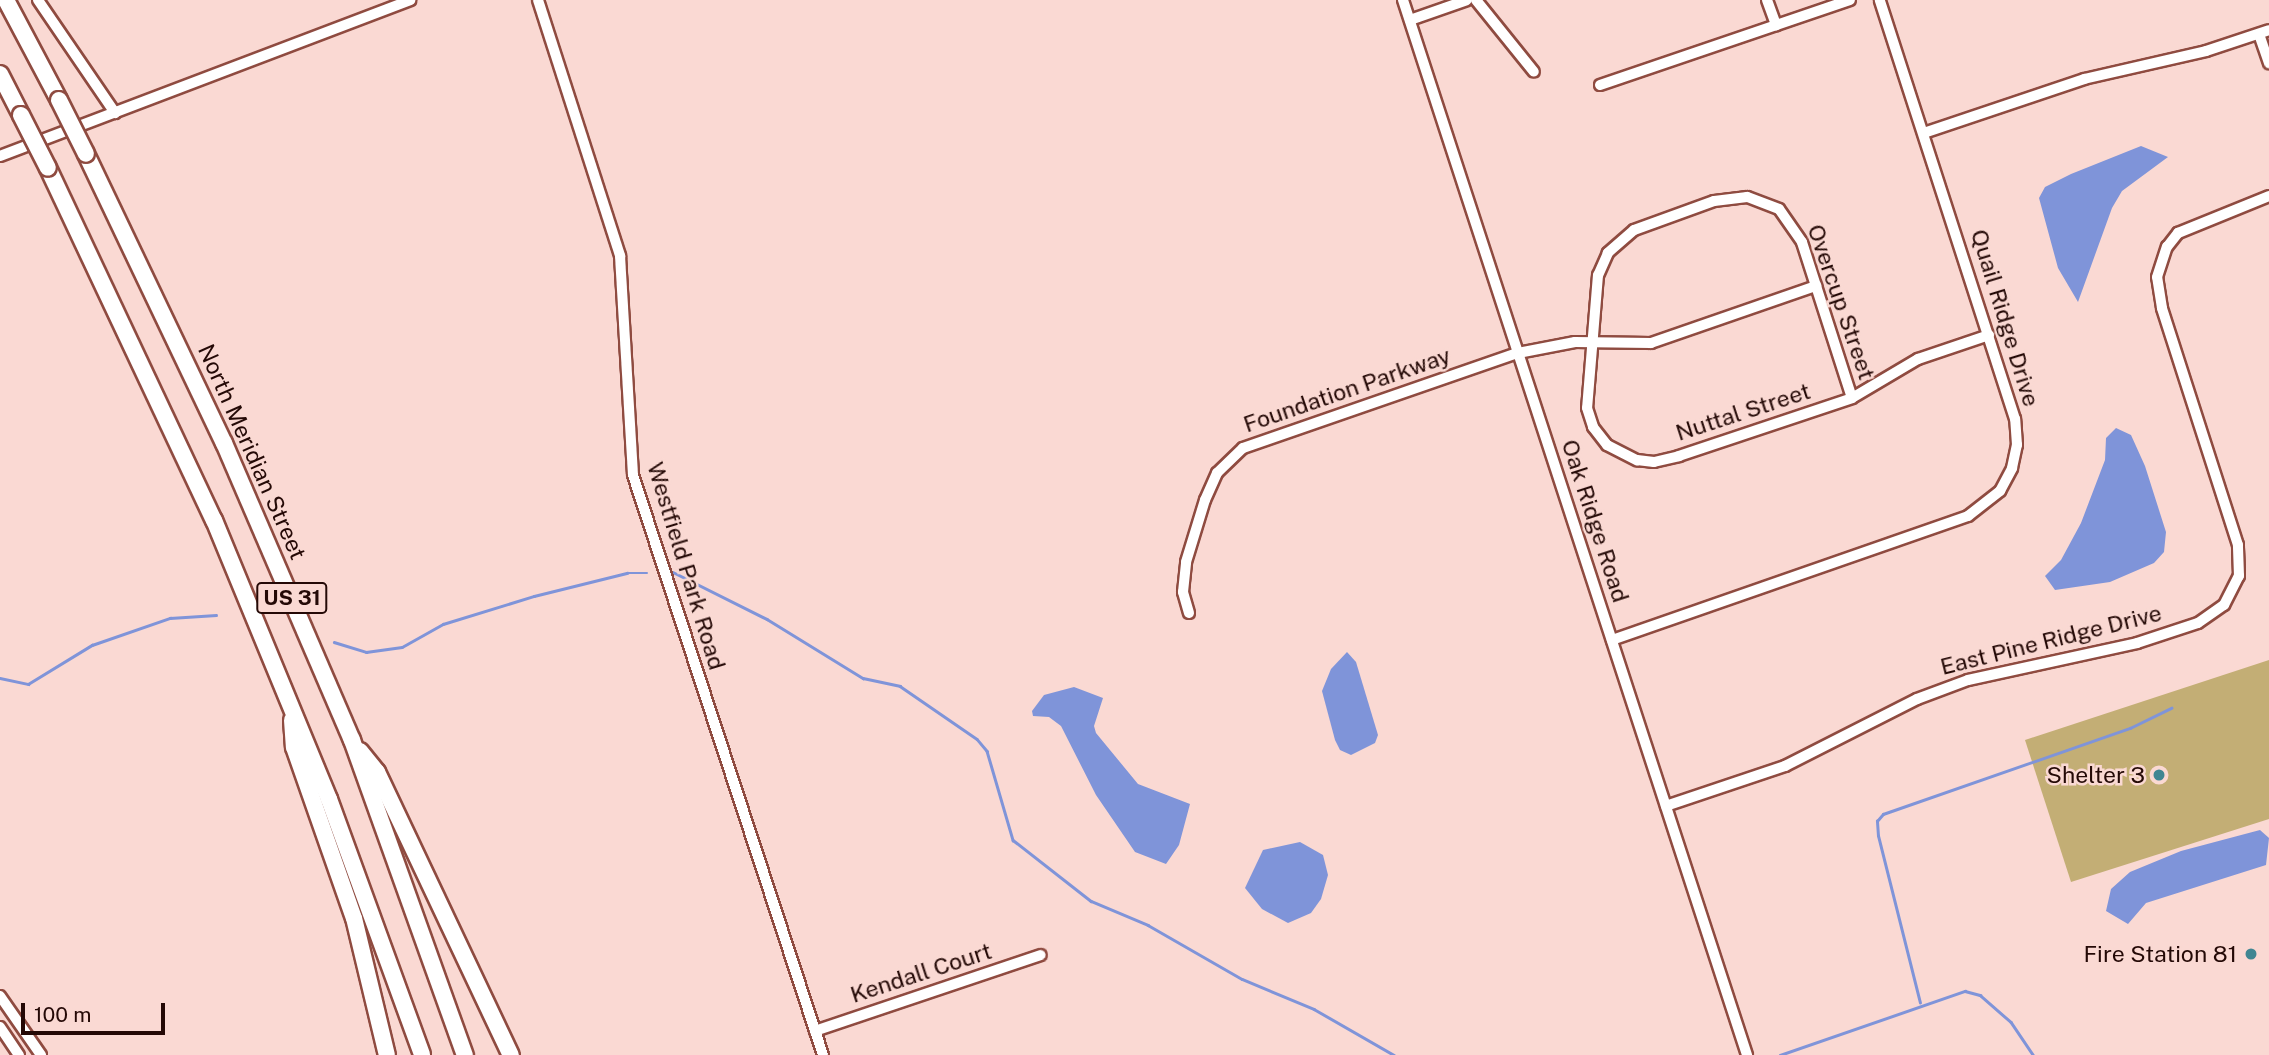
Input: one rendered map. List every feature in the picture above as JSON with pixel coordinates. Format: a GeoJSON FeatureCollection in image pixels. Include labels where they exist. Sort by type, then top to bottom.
{"type":"FeatureCollection","features":[{"type":"Feature","properties":{"kind":"highway","name":"North Meridian Street"},"geometry":{"type":"LineString","coordinates":[[6,0],[86,154],[225,443],[352,740],[465,1055]]}},
{"type":"Feature","properties":{"kind":"highway","name":"US 31"},"geometry":{"type":"LineString","coordinates":[[0,74],[178,439],[291,707],[422,1055]]}},
{"type":"Feature","properties":{"kind":"highway"},"geometry":{"type":"LineString","coordinates":[[291,707],[294,747],[346,891],[387,1055]]}},
{"type":"Feature","properties":{"kind":"highway"},"geometry":{"type":"LineString","coordinates":[[352,740],[377,772],[511,1055]]}},
{"type":"Feature","properties":{"kind":"street"},"geometry":{"type":"LineString","coordinates":[[38,0],[114,113]]}},
{"type":"Feature","properties":{"kind":"street"},"geometry":{"type":"LineString","coordinates":[[0,156],[395,3],[410,0]]}},
{"type":"Feature","properties":{"kind":"street","name":"Westfield Park Road"},"geometry":{"type":"LineString","coordinates":[[538,0],[620,256],[633,475],[823,1055]]}},
{"type":"Feature","properties":{"kind":"street","name":"Oak Ridge Road"},"geometry":{"type":"LineString","coordinates":[[1403,0],[1747,1055]]}},
{"type":"Feature","properties":{"kind":"street"},"geometry":{"type":"LineString","coordinates":[[1410,20],[1466,0]]}},
{"type":"Feature","properties":{"kind":"street"},"geometry":{"type":"LineString","coordinates":[[1476,0],[1534,72]]}},
{"type":"Feature","properties":{"kind":"street"},"geometry":{"type":"LineString","coordinates":[[1767,0],[1776,25]]}},
{"type":"Feature","properties":{"kind":"street"},"geometry":{"type":"LineString","coordinates":[[1600,85],[1850,0]]}},
{"type":"Feature","properties":{"kind":"street","name":"Quail Ridge Drive"},"geometry":{"type":"LineString","coordinates":[[1612,640],[1981,509],[2007,479],[2017,445],[2015,419],[1880,0]]}},
{"type":"Feature","properties":{"kind":"street"},"geometry":{"type":"LineString","coordinates":[[1924,133],[2084,79],[2206,51],[2264,32],[2269,63]]}},
{"type":"Feature","properties":{"kind":"street","name":"East Pine Ridge Drive"},"geometry":{"type":"LineString","coordinates":[[1666,806],[1785,766],[1917,699],[1968,680],[2137,643],[2198,622],[2224,605],[2239,576],[2238,545],[2162,308],[2157,277],[2167,247],[2178,233],[2269,196]]}},
{"type":"Feature","properties":{"kind":"street","name":"Overcup Street"},"geometry":{"type":"LineString","coordinates":[[1591,342],[1598,275],[1613,246],[1640,227],[1723,199],[1753,198],[1785,214],[1802,242],[1852,398]]}},
{"type":"Feature","properties":{"kind":"street","name":"Foundation Parkway"},"geometry":{"type":"LineString","coordinates":[[1189,613],[1183,592],[1186,562],[1205,500],[1217,473],[1243,448],[1518,353],[1591,342],[1660,341],[1816,286]]}},
{"type":"Feature","properties":{"kind":"street","name":"Nuttal Street"},"geometry":{"type":"LineString","coordinates":[[1591,342],[1586,396],[1593,427],[1614,450],[1637,460],[1654,462],[1852,398],[1918,359],[1989,335]]}},
{"type":"Feature","properties":{"kind":"street","name":"Kendall Court"},"geometry":{"type":"LineString","coordinates":[[815,1031],[1041,955]]}},
{"type":"Feature","properties":{"kind":"street"},"geometry":{"type":"LineString","coordinates":[[0,996],[41,1055]]}},
{"type":"Feature","properties":{"kind":"street"},"geometry":{"type":"LineString","coordinates":[[0,1027],[19,1055]]}},
{"type":"Feature","properties":{"kind":"shaded area"},"geometry":{"type":"Polygon","coordinates":[[[2269,660],[2269,819],[2071,882],[2025,740],[2269,660]]]}},
{"type":"Feature","properties":{"kind":"water"},"geometry":{"type":"Polygon","coordinates":[[[2141,146],[2168,157],[2122,191],[2112,208],[2078,302],[2058,268],[2039,198],[2045,187],[2141,146]]]}},
{"type":"Feature","properties":{"kind":"water"},"geometry":{"type":"Polygon","coordinates":[[[2116,428],[2131,435],[2145,466],[2166,532],[2164,552],[2154,563],[2110,582],[2055,590],[2045,576],[2061,560],[2081,523],[2105,460],[2106,438],[2116,428]]]}},
{"type":"Feature","properties":{"kind":"water"},"geometry":{"type":"Polygon","coordinates":[[[1347,652],[1356,662],[1378,735],[1375,743],[1351,755],[1340,750],[1335,740],[1322,691],[1331,669],[1347,652]]]}},
{"type":"Feature","properties":{"kind":"water"},"geometry":{"type":"Polygon","coordinates":[[[1074,687],[1103,698],[1094,726],[1096,733],[1138,784],[1190,804],[1179,845],[1166,864],[1135,852],[1096,795],[1061,726],[1049,717],[1033,716],[1032,711],[1044,695],[1074,687]]]}},
{"type":"Feature","properties":{"kind":"water"},"geometry":{"type":"Polygon","coordinates":[[[2260,830],[2269,838],[2266,865],[2146,903],[2128,924],[2106,911],[2111,889],[2130,872],[2181,851],[2260,830]]]}},
{"type":"Feature","properties":{"kind":"water"},"geometry":{"type":"Polygon","coordinates":[[[1300,842],[1323,855],[1328,875],[1321,899],[1311,913],[1288,923],[1262,909],[1245,888],[1263,850],[1300,842]]]}},
{"type":"Feature","properties":{"kind":"waterway"},"geometry":{"type":"LineString","coordinates":[[673,572],[767,619],[863,678],[900,686],[977,739],[987,751],[1013,840],[1091,901],[1148,925],[1242,979],[1314,1009],[1394,1055]]}},
{"type":"Feature","properties":{"kind":"waterway"},"geometry":{"type":"LineString","coordinates":[[334,642],[366,652],[402,647],[443,624],[534,596],[627,573],[647,573]]}},
{"type":"Feature","properties":{"kind":"waterway"},"geometry":{"type":"LineString","coordinates":[[0,678],[28,684],[92,645],[170,618],[216,615]]}},
{"type":"Feature","properties":{"kind":"waterway"},"geometry":{"type":"LineString","coordinates":[[1920,1003],[1878,836],[1877,821],[1883,814],[2130,728],[2171,708]]}},
{"type":"Feature","properties":{"kind":"waterway"},"geometry":{"type":"LineString","coordinates":[[1780,1055],[1965,991],[1980,995],[2011,1022],[2033,1055]]}},
{"type":"Feature","properties":{"kind":"place","name":"Shelter 3"},"geometry":{"type":"Point","coordinates":[2159,775]}},
{"type":"Feature","properties":{"kind":"place","name":"Fire Station 81"},"geometry":{"type":"Point","coordinates":[2251,954]}}]}
